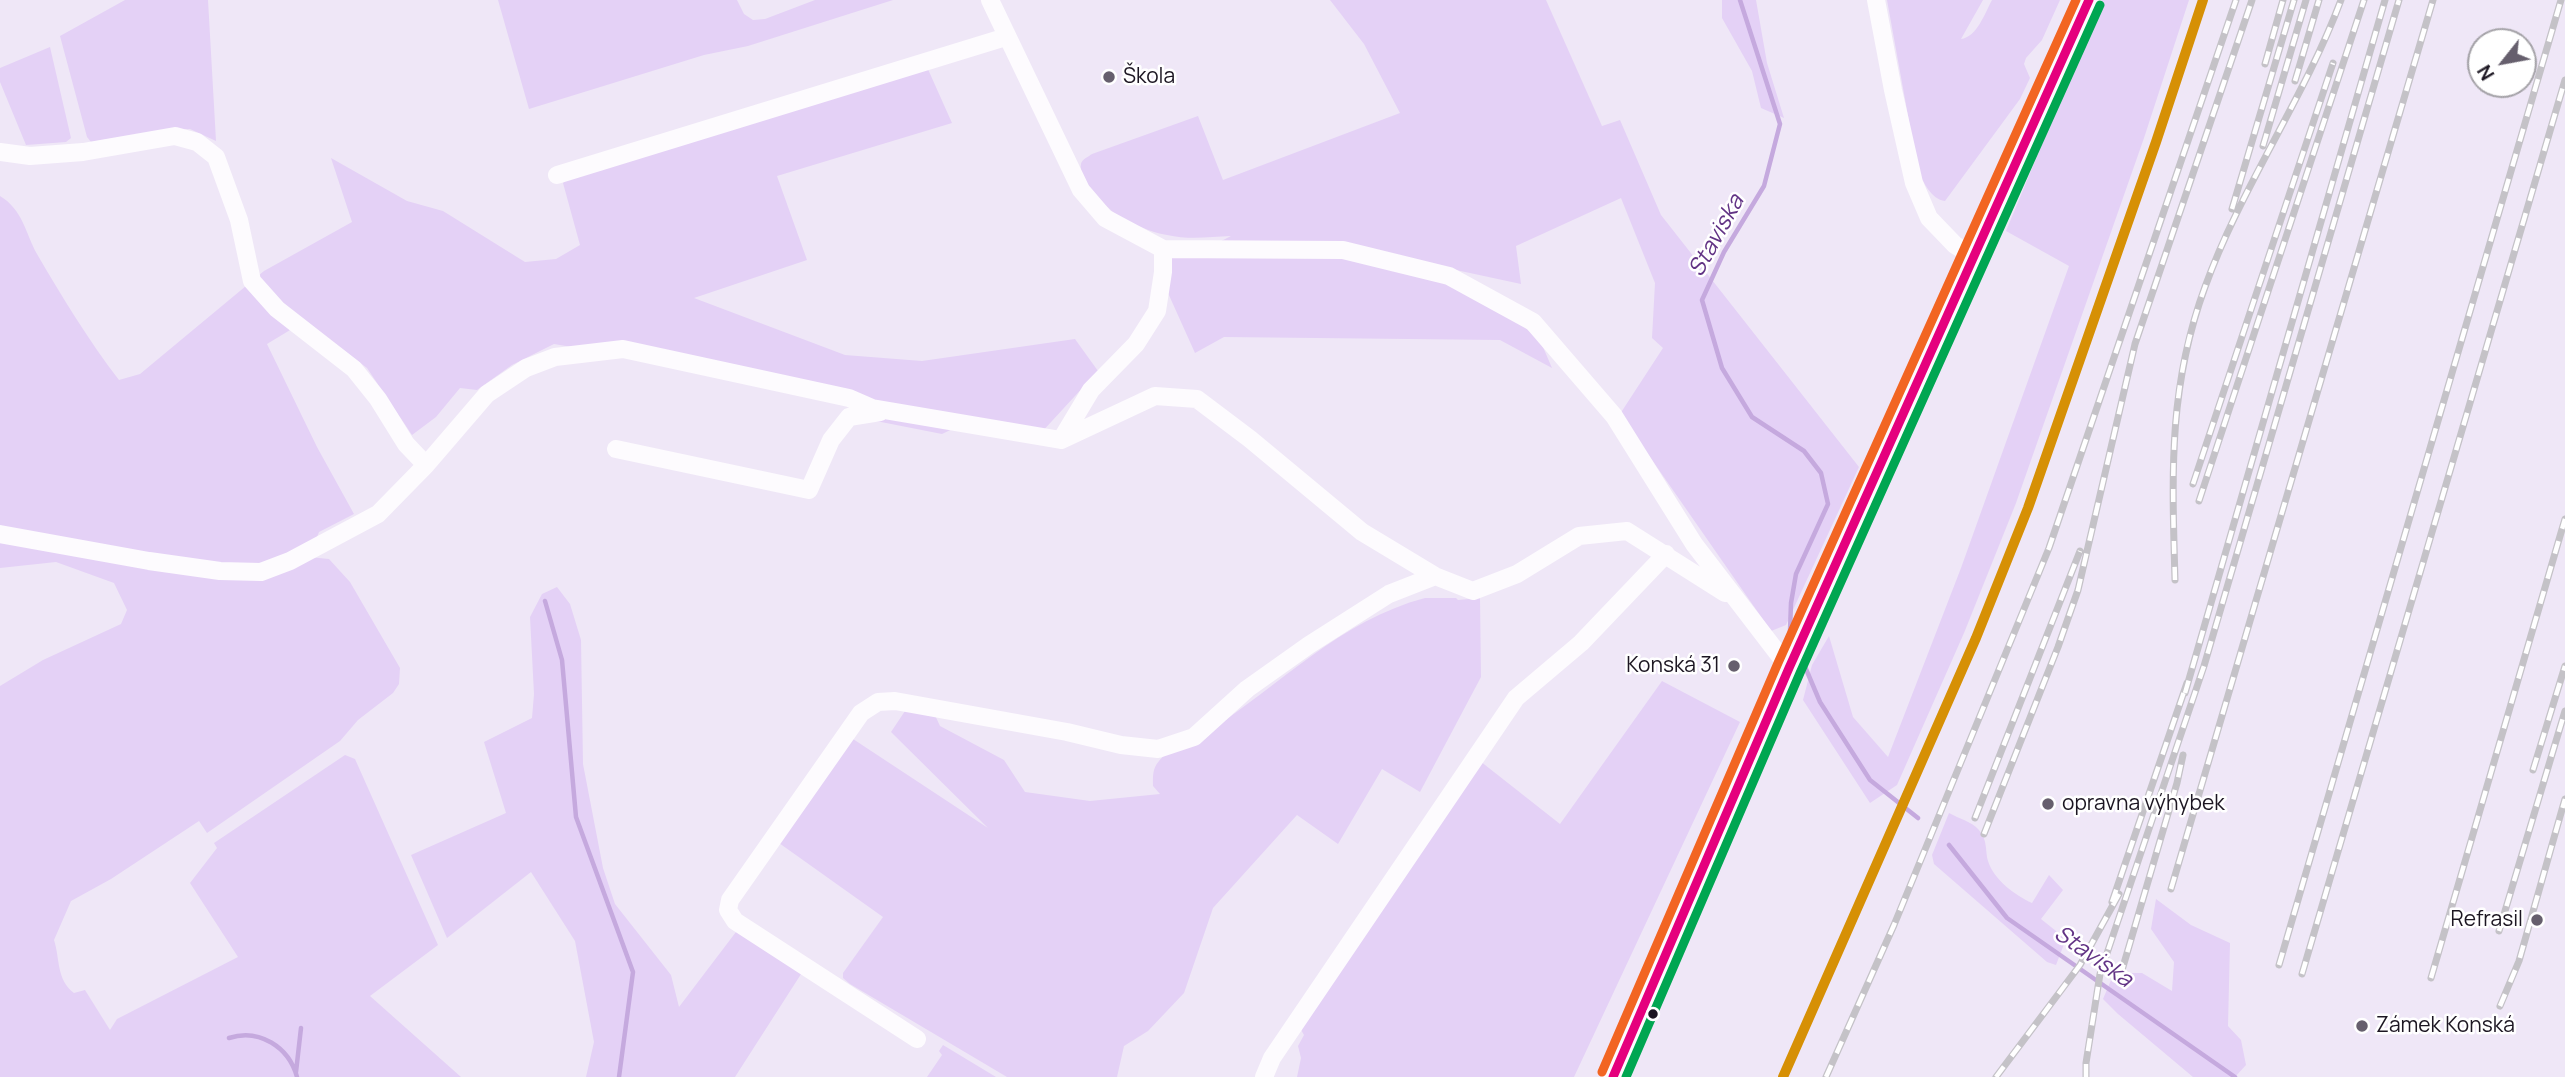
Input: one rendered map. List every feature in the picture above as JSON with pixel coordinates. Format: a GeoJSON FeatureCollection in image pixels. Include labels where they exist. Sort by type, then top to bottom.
{"type":"FeatureCollection","features":[{"type":"Feature","properties":{"kind":"main road"},"geometry":{"type":"LineString","coordinates":[[1613,1077],[1789,668],[2089,0]]}},
{"type":"Feature","properties":{"kind":"street"},"geometry":{"type":"LineString","coordinates":[[989,0],[1081,190],[1105,218],[1163,249],[1343,250],[1448,276],[1533,322],[1615,416],[1694,544],[1789,668]]}},
{"type":"Feature","properties":{"kind":"street"},"geometry":{"type":"LineString","coordinates":[[1876,0],[1914,183],[1929,218],[1955,245],[1975,257]]}},
{"type":"Feature","properties":{"kind":"street"},"geometry":{"type":"LineString","coordinates":[[557,175],[1006,37]]}},
{"type":"Feature","properties":{"kind":"street"},"geometry":{"type":"LineString","coordinates":[[0,152],[30,156],[83,152],[175,136],[197,142],[216,157],[239,220],[252,281],[277,309],[354,369],[378,399],[406,444],[426,465]]}},
{"type":"Feature","properties":{"kind":"street"},"geometry":{"type":"LineString","coordinates":[[1061,440],[1091,390],[1136,344],[1157,311],[1163,272],[1163,249]]}},
{"type":"Feature","properties":{"kind":"street"},"geometry":{"type":"LineString","coordinates":[[0,534],[149,561],[220,571],[261,572],[290,561],[378,514],[426,465],[487,394],[526,368],[555,357],[623,349],[849,398],[872,408],[1061,440],[1155,396],[1197,399],[1250,439],[1362,532],[1435,576],[1473,591],[1517,574],[1579,536],[1627,531],[1734,599]]}},
{"type":"Feature","properties":{"kind":"street"},"geometry":{"type":"LineString","coordinates":[[616,449],[809,490],[831,440],[849,417],[887,410]]}},
{"type":"Feature","properties":{"kind":"street"},"geometry":{"type":"LineString","coordinates":[[1264,1077],[1272,1058],[1516,698],[1581,643],[1666,554]]}},
{"type":"Feature","properties":{"kind":"street"},"geometry":{"type":"LineString","coordinates":[[916,1039],[735,921],[728,910],[730,900],[861,713],[878,702],[895,701],[1067,732],[1121,745],[1158,749],[1194,737],[1247,689],[1377,601],[1435,576]]}},
{"type":"Feature","properties":{"kind":"shaded area"},"geometry":{"type":"Polygon","coordinates":[[[125,0],[208,0],[216,141],[190,129],[158,131],[91,142],[87,137],[60,36],[125,0]]]}},
{"type":"Feature","properties":{"kind":"shaded area"},"geometry":{"type":"Polygon","coordinates":[[[498,0],[737,0],[744,14],[753,20],[765,19],[815,0],[893,0],[748,46],[704,55],[529,109],[498,0]]]}},
{"type":"Feature","properties":{"kind":"shaded area"},"geometry":{"type":"Polygon","coordinates":[[[1330,0],[1546,0],[1602,126],[1620,120],[1661,215],[1859,467],[1786,625],[1771,631],[1620,414],[1663,348],[1652,338],[1655,283],[1621,198],[1516,246],[1521,284],[1456,270],[1540,340],[1552,368],[1500,340],[1224,337],[1195,353],[1168,293],[1169,256],[1198,253],[1231,236],[1175,237],[1129,222],[1112,211],[1093,192],[1083,177],[1082,162],[1092,154],[1198,116],[1223,180],[1400,113],[1364,44],[1330,0]]]}},
{"type":"Feature","properties":{"kind":"shaded area"},"geometry":{"type":"Polygon","coordinates":[[[1722,0],[1756,0],[1767,63],[1784,118],[1761,108],[1752,71],[1722,18],[1722,0]]]}},
{"type":"Feature","properties":{"kind":"shaded area"},"geometry":{"type":"Polygon","coordinates":[[[1887,0],[1983,0],[1961,39],[1976,29],[1992,0],[2060,0],[2042,40],[2026,58],[2024,64],[2030,78],[2020,99],[1945,201],[1932,194],[1918,171],[1887,0]]]}},
{"type":"Feature","properties":{"kind":"shaded area"},"geometry":{"type":"Polygon","coordinates":[[[2102,0],[2189,0],[2144,138],[2016,503],[1964,633],[1897,785],[1870,803],[1803,700],[1812,665],[1829,636],[1853,717],[1888,757],[1961,568],[2069,266],[2006,231],[2102,0]]]}},
{"type":"Feature","properties":{"kind":"shaded area"},"geometry":{"type":"Polygon","coordinates":[[[50,47],[71,138],[66,142],[26,145],[0,82],[0,68],[50,47]]]}},
{"type":"Feature","properties":{"kind":"shaded area"},"geometry":{"type":"Polygon","coordinates":[[[927,67],[952,123],[777,176],[807,260],[694,298],[845,355],[922,361],[1075,339],[1098,371],[1040,434],[963,424],[942,434],[876,421],[853,394],[554,344],[512,365],[477,390],[460,388],[436,417],[412,435],[367,368],[305,321],[267,344],[317,447],[354,514],[319,532],[309,557],[329,559],[350,582],[400,668],[399,684],[393,693],[358,720],[340,741],[207,833],[199,821],[111,879],[71,901],[54,940],[60,968],[68,988],[74,993],[85,990],[110,1030],[117,1019],[238,957],[190,883],[217,848],[214,843],[345,755],[355,759],[438,945],[370,996],[461,1077],[0,1077],[0,686],[43,660],[121,624],[127,610],[114,583],[56,562],[0,568],[0,196],[19,215],[56,286],[119,380],[140,374],[264,271],[352,222],[331,158],[407,201],[443,211],[525,262],[556,259],[580,245],[563,183],[568,176],[927,67]]]}},
{"type":"Feature","properties":{"kind":"shaded area"},"geometry":{"type":"Polygon","coordinates":[[[557,587],[570,604],[581,640],[583,764],[603,868],[615,904],[671,975],[679,1007],[739,928],[803,971],[735,1077],[586,1077],[594,1042],[575,941],[531,872],[447,938],[411,855],[506,813],[484,742],[532,718],[534,694],[530,617],[542,594],[557,587]]]}},
{"type":"Feature","properties":{"kind":"shaded area"},"geometry":{"type":"Polygon","coordinates":[[[1425,598],[1480,598],[1481,677],[1420,792],[1382,769],[1338,844],[1297,815],[1213,908],[1184,993],[1148,1031],[1124,1046],[1117,1077],[1007,1077],[843,978],[843,973],[883,917],[779,843],[850,737],[988,828],[891,732],[907,708],[934,713],[940,726],[1004,760],[1025,792],[1090,801],[1160,794],[1153,786],[1154,770],[1169,752],[1209,731],[1338,638],[1395,608],[1425,598]]]}},
{"type":"Feature","properties":{"kind":"shaded area"},"geometry":{"type":"Polygon","coordinates":[[[1662,681],[1740,722],[1574,1077],[1297,1077],[1301,1058],[1298,1046],[1304,1035],[1300,1028],[1480,761],[1560,824],[1662,681]]]}},
{"type":"Feature","properties":{"kind":"shaded area"},"geometry":{"type":"Polygon","coordinates":[[[1949,813],[1978,829],[1985,841],[1991,868],[2000,881],[2019,896],[2032,903],[2049,875],[2063,890],[2041,919],[2066,939],[2056,965],[2047,962],[1934,864],[1932,855],[1949,813]]]}},
{"type":"Feature","properties":{"kind":"shaded area"},"geometry":{"type":"Polygon","coordinates":[[[2156,899],[2191,925],[2230,943],[2228,1026],[2241,1040],[2246,1065],[2235,1077],[2193,1077],[2103,999],[2114,973],[2142,973],[2172,991],[2174,962],[2151,929],[2156,899]]]}},
{"type":"Feature","properties":{"kind":"shaded area"},"geometry":{"type":"Polygon","coordinates":[[[943,1045],[996,1077],[927,1077],[942,1055],[939,1051],[943,1045]]]}},
{"type":"Feature","properties":{"kind":"waterway","name":"Staviska"},"geometry":{"type":"LineString","coordinates":[[1740,0],[1780,124],[1764,186],[1724,252],[1702,300],[1722,368],[1752,417],[1804,451],[1821,473],[1828,504],[1796,574],[1791,603],[1792,637]]}},
{"type":"Feature","properties":{"kind":"waterway"},"geometry":{"type":"LineString","coordinates":[[545,601],[562,660],[576,817],[633,972],[619,1077]]}},
{"type":"Feature","properties":{"kind":"waterway","name":"Staviska"},"geometry":{"type":"LineString","coordinates":[[1803,662],[1820,702],[1870,780],[1918,818]]}},
{"type":"Feature","properties":{"kind":"waterway","name":"Staviska"},"geometry":{"type":"LineString","coordinates":[[1949,845],[2007,918],[2235,1077]]}},
{"type":"Feature","properties":{"kind":"waterway"},"geometry":{"type":"LineString","coordinates":[[296,1072],[301,1028]]}},
{"type":"Feature","properties":{"kind":"waterway"},"geometry":{"type":"LineString","coordinates":[[229,1038],[251,1036],[271,1042],[287,1057],[297,1077]]}},
{"type":"Feature","properties":{"kind":"railway"},"geometry":{"type":"LineString","coordinates":[[1826,1077],[1894,925],[2049,548],[2236,0]]}},
{"type":"Feature","properties":{"kind":"railway"},"geometry":{"type":"LineString","coordinates":[[1984,834],[2078,590],[2135,344],[2252,0]]}},
{"type":"Feature","properties":{"kind":"railway"},"geometry":{"type":"LineString","coordinates":[[2265,64],[2283,0]]}},
{"type":"Feature","properties":{"kind":"railway"},"geometry":{"type":"LineString","coordinates":[[2232,209],[2294,0]]}},
{"type":"Feature","properties":{"kind":"railway"},"geometry":{"type":"LineString","coordinates":[[2263,146],[2306,0]]}},
{"type":"Feature","properties":{"kind":"railway"},"geometry":{"type":"LineString","coordinates":[[2295,81],[2319,0]]}},
{"type":"Feature","properties":{"kind":"railway"},"geometry":{"type":"LineString","coordinates":[[2175,580],[2175,432],[2178,396],[2193,324],[2205,287],[2236,214],[2309,73],[2341,0]]}},
{"type":"Feature","properties":{"kind":"railway"},"geometry":{"type":"LineString","coordinates":[[2199,501],[2364,0]]}},
{"type":"Feature","properties":{"kind":"railway"},"geometry":{"type":"LineString","coordinates":[[2185,693],[2385,0]]}},
{"type":"Feature","properties":{"kind":"railway"},"geometry":{"type":"LineString","coordinates":[[2086,1077],[2100,974],[2204,666],[2399,0]]}},
{"type":"Feature","properties":{"kind":"railway"},"geometry":{"type":"LineString","coordinates":[[2171,889],[2433,0]]}},
{"type":"Feature","properties":{"kind":"railway"},"geometry":{"type":"LineString","coordinates":[[2279,965],[2561,0]]}},
{"type":"Feature","properties":{"kind":"railway"},"geometry":{"type":"LineString","coordinates":[[2193,484],[2333,63]]}},
{"type":"Feature","properties":{"kind":"railway"},"geometry":{"type":"LineString","coordinates":[[2302,974],[2565,80]]}},
{"type":"Feature","properties":{"kind":"railway"},"geometry":{"type":"LineString","coordinates":[[2431,978],[2565,519]]}},
{"type":"Feature","properties":{"kind":"railway"},"geometry":{"type":"LineString","coordinates":[[1975,818],[2080,551]]}},
{"type":"Feature","properties":{"kind":"railway"},"geometry":{"type":"LineString","coordinates":[[2533,770],[2565,666]]}},
{"type":"Feature","properties":{"kind":"railway"},"geometry":{"type":"LineString","coordinates":[[2112,902],[2187,683]]}},
{"type":"Feature","properties":{"kind":"railway"},"geometry":{"type":"LineString","coordinates":[[2499,931],[2565,711]]}},
{"type":"Feature","properties":{"kind":"railway"},"geometry":{"type":"LineString","coordinates":[[2120,977],[2183,755]]}},
{"type":"Feature","properties":{"kind":"railway"},"geometry":{"type":"LineString","coordinates":[[2500,1006],[2519,961],[2565,799]]}},
{"type":"Feature","properties":{"kind":"railway"},"geometry":{"type":"LineString","coordinates":[[1996,1077],[2080,965],[2119,894]]}},
{"type":"Feature","properties":{"kind":"transit line"},"geometry":{"type":"LineString","coordinates":[[1602,1072],[1778,663],[2076,0]]}},
{"type":"Feature","properties":{"kind":"transit line"},"geometry":{"type":"LineString","coordinates":[[1613,1077],[1789,668],[2089,0]]}},
{"type":"Feature","properties":{"kind":"transit line"},"geometry":{"type":"LineString","coordinates":[[1783,1077],[1976,638],[2028,508],[2203,0]]}},
{"type":"Feature","properties":{"kind":"transit line"},"geometry":{"type":"LineString","coordinates":[[1626,1077],[1800,673],[2100,5]]}},
{"type":"Feature","properties":{"kind":"place","name":"Škola"},"geometry":{"type":"Point","coordinates":[1109,77]}},
{"type":"Feature","properties":{"kind":"place","name":"Konská 31"},"geometry":{"type":"Point","coordinates":[1734,666]}},
{"type":"Feature","properties":{"kind":"place","name":"opravna výhybek"},"geometry":{"type":"Point","coordinates":[2048,804]}},
{"type":"Feature","properties":{"kind":"place","name":"Refrasil"},"geometry":{"type":"Point","coordinates":[2537,920]}},
{"type":"Feature","properties":{"kind":"place","name":"Zámek Konská"},"geometry":{"type":"Point","coordinates":[2362,1026]}}]}
